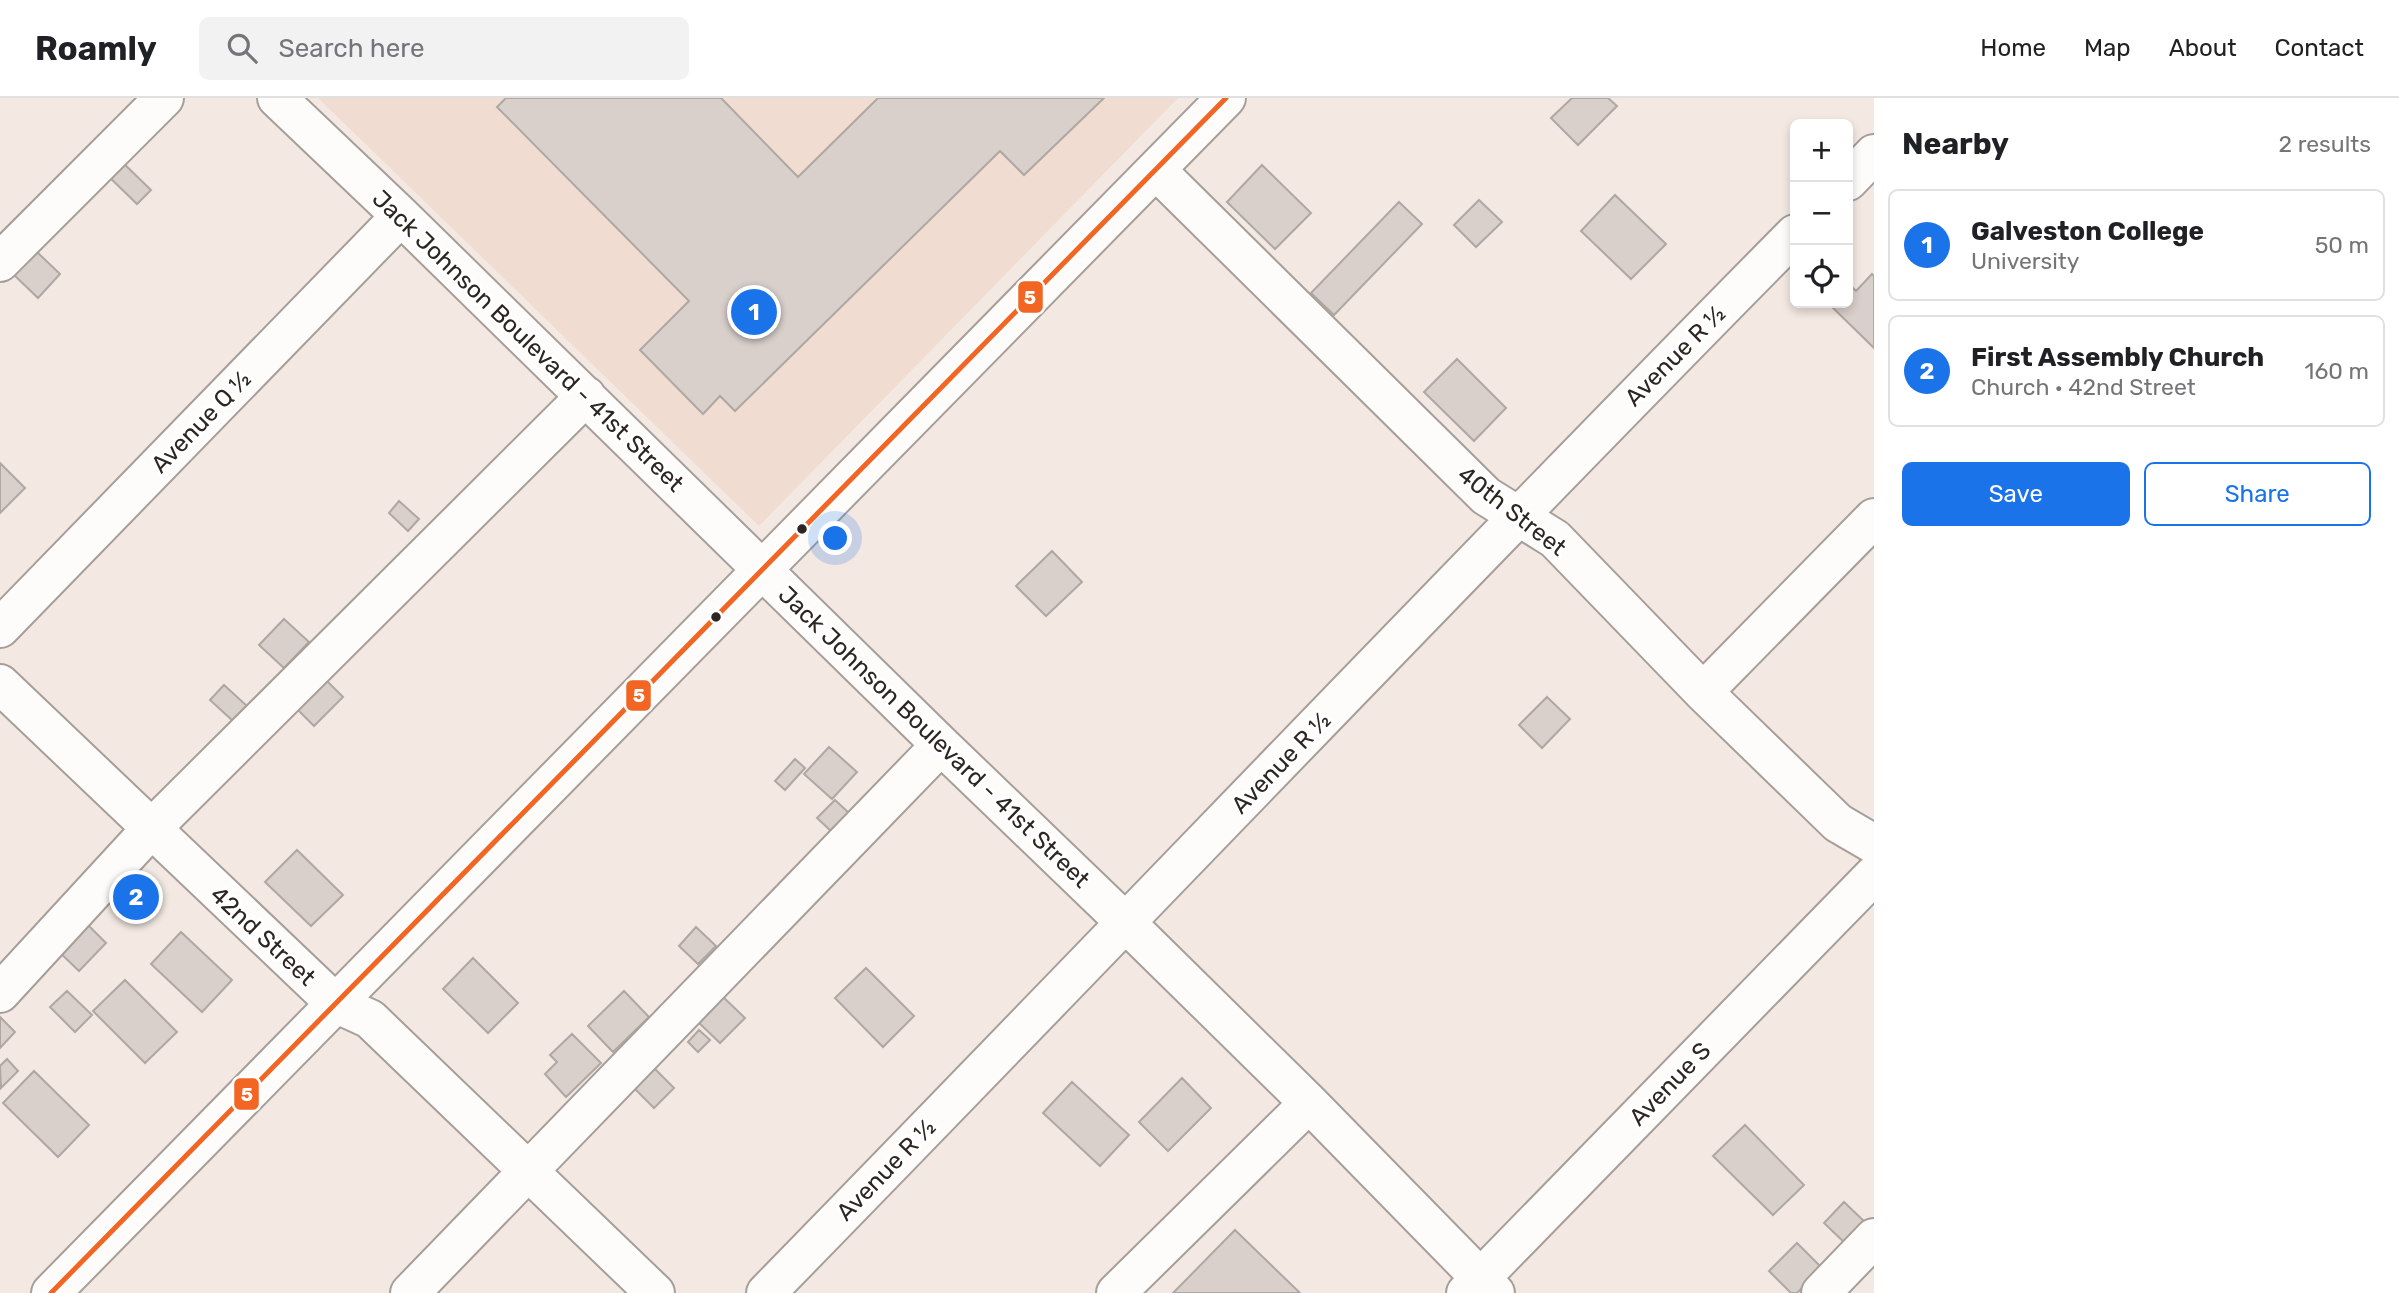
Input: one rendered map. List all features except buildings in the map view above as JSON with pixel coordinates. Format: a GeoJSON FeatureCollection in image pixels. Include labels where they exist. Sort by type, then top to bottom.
{"type":"FeatureCollection","features":[{"type":"Feature","properties":{"kind":"street"},"geometry":{"type":"LineString","coordinates":[[0,262],[164,98]]}},
{"type":"Feature","properties":{"kind":"street","name":"Jack Johnson Boulevard - 41st Street"},"geometry":{"type":"LineString","coordinates":[[277,98],[1309,1103],[1481,1288]]}},
{"type":"Feature","properties":{"kind":"street"},"geometry":{"type":"LineString","coordinates":[[51,1293],[1226,98]]}},
{"type":"Feature","properties":{"kind":"street"},"geometry":{"type":"LineString","coordinates":[[1853,176],[1874,154]]}},
{"type":"Feature","properties":{"kind":"street","name":"40th Street"},"geometry":{"type":"LineString","coordinates":[[1156,170],[1480,490],[1517,517],[1555,539],[1703,692],[1838,823],[1874,844]]}},
{"type":"Feature","properties":{"kind":"street","name":"Avenue Q ½"},"geometry":{"type":"LineString","coordinates":[[0,628],[401,216]]}},
{"type":"Feature","properties":{"kind":"street","name":"Avenue R ½"},"geometry":{"type":"LineString","coordinates":[[766,1293],[1127,924],[1517,517],[1790,239]]}},
{"type":"Feature","properties":{"kind":"street"},"geometry":{"type":"LineString","coordinates":[[0,993],[151,829],[586,396]]}},
{"type":"Feature","properties":{"kind":"street"},"geometry":{"type":"LineString","coordinates":[[1703,692],[1874,518]]}},
{"type":"Feature","properties":{"kind":"street","name":"42nd Street"},"geometry":{"type":"LineString","coordinates":[[0,684],[335,1003],[370,1019],[655,1293]]}},
{"type":"Feature","properties":{"kind":"street"},"geometry":{"type":"LineString","coordinates":[[410,1293],[941,746]]}},
{"type":"Feature","properties":{"kind":"street","name":"Avenue S"},"geometry":{"type":"LineString","coordinates":[[1481,1288],[1874,875]]}},
{"type":"Feature","properties":{"kind":"street"},"geometry":{"type":"LineString","coordinates":[[1115,1293],[1309,1103]]}},
{"type":"Feature","properties":{"kind":"street"},"geometry":{"type":"LineString","coordinates":[[1821,1293],[1874,1238]]}},
{"type":"Feature","properties":{"kind":"shaded area"},"geometry":{"type":"Polygon","coordinates":[[[318,98],[1178,98],[759,526],[318,98]]]}},
{"type":"Feature","properties":{"kind":"transit line","name":"5"},"geometry":{"type":"LineString","coordinates":[[51,1293],[1226,98]]}},
{"type":"Feature","properties":{"kind":"place","name":"Galveston College"},"geometry":{"type":"Point","coordinates":[754,312]}},
{"type":"Feature","properties":{"kind":"place","name":"First Assembly Church"},"geometry":{"type":"Point","coordinates":[136,897]}}]}
